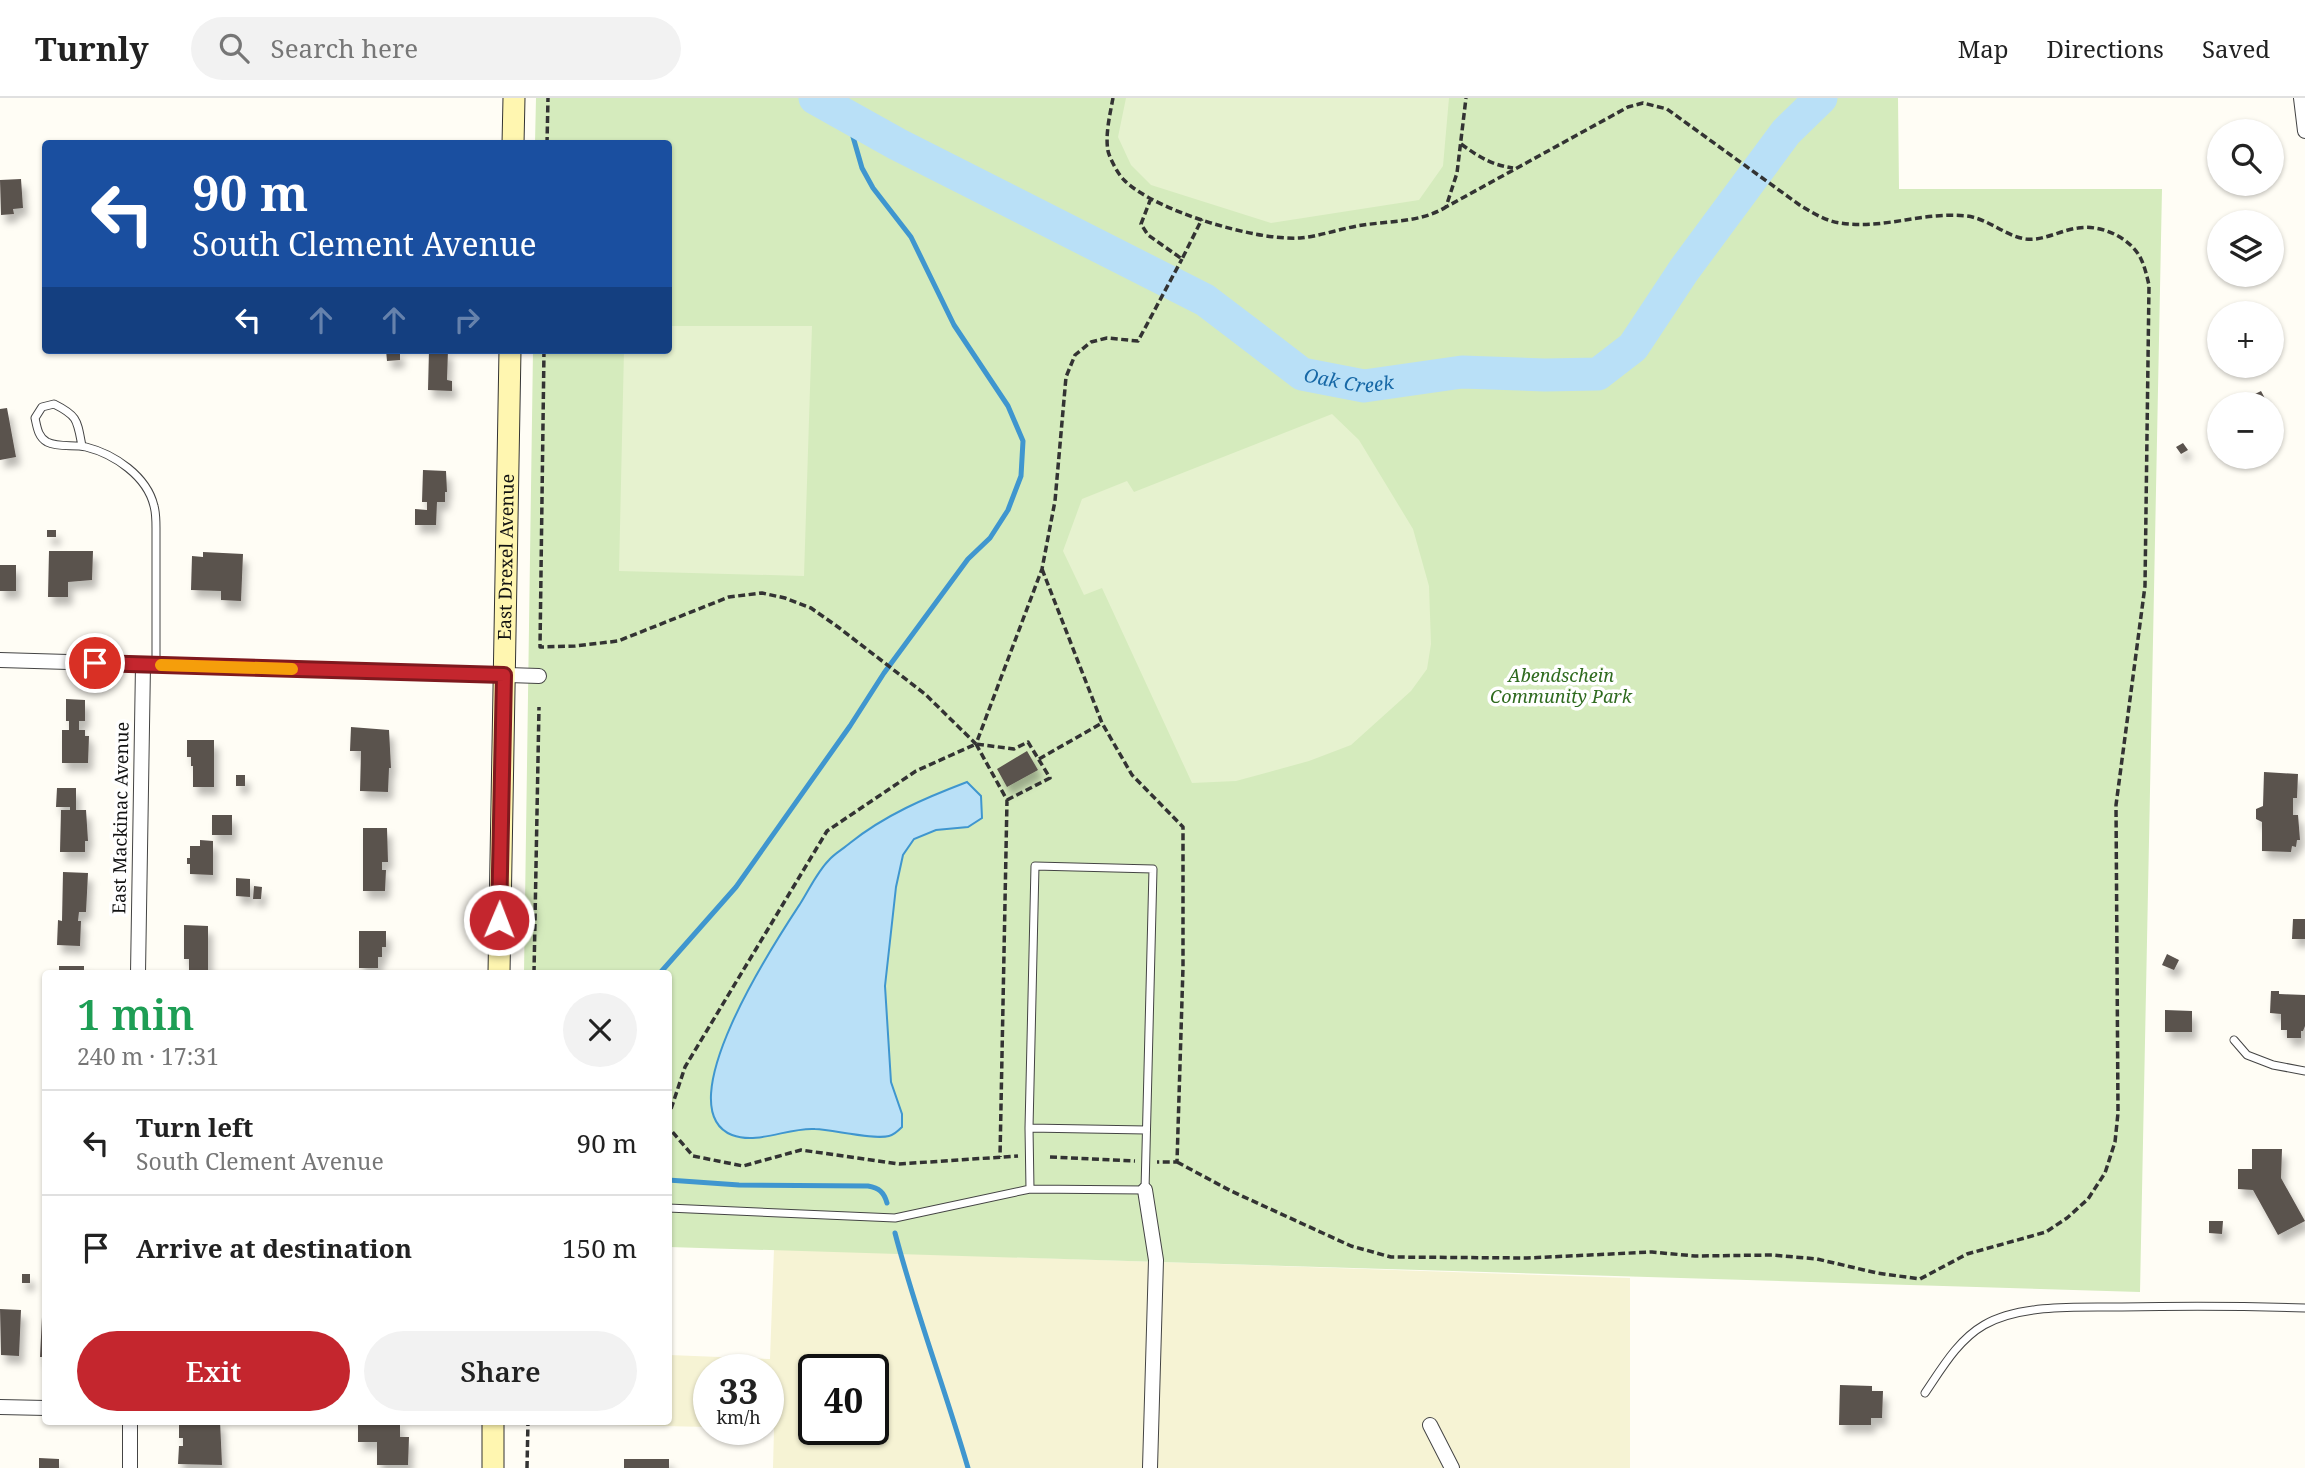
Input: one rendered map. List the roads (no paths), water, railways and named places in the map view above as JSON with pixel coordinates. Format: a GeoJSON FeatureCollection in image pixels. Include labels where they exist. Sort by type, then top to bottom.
{"type":"FeatureCollection","features":[{"type":"Feature","properties":{"kind":"street"},"geometry":{"type":"LineString","coordinates":[[513,140],[514,98]]}},
{"type":"Feature","properties":{"kind":"street"},"geometry":{"type":"LineString","coordinates":[[2301,98],[2305,131]]}},
{"type":"Feature","properties":{"kind":"street","name":"East Drexel Avenue"},"geometry":{"type":"LineString","coordinates":[[499,970],[510,354]]}},
{"type":"Feature","properties":{"kind":"street"},"geometry":{"type":"LineString","coordinates":[[0,660],[540,676]]}},
{"type":"Feature","properties":{"kind":"street","name":"East Mackinac Avenue"},"geometry":{"type":"LineString","coordinates":[[138,970],[150,665]]}},
{"type":"Feature","properties":{"kind":"street"},"geometry":{"type":"LineString","coordinates":[[1145,1190],[1156,1260],[1150,1468]]}},
{"type":"Feature","properties":{"kind":"street"},"geometry":{"type":"LineString","coordinates":[[0,1406],[42,1408]]}},
{"type":"Feature","properties":{"kind":"street"},"geometry":{"type":"LineString","coordinates":[[130,1425],[130,1468]]}},
{"type":"Feature","properties":{"kind":"street"},"geometry":{"type":"LineString","coordinates":[[493,1425],[493,1468]]}},
{"type":"Feature","properties":{"kind":"street"},"geometry":{"type":"LineString","coordinates":[[1430,1425],[1451,1468]]}},
{"type":"Feature","properties":{"kind":"lane"},"geometry":{"type":"LineString","coordinates":[[82,446],[78,424],[71,412],[54,404],[42,407],[35,418],[38,432],[47,442],[82,446],[106,454],[139,478],[149,492],[154,506],[156,528],[150,665]]}},
{"type":"Feature","properties":{"kind":"lane"},"geometry":{"type":"LineString","coordinates":[[672,1208],[895,1219],[1030,1189],[1145,1190],[1153,869],[1035,866],[1030,1189]]}},
{"type":"Feature","properties":{"kind":"lane"},"geometry":{"type":"LineString","coordinates":[[2234,1040],[2247,1055],[2273,1065],[2305,1071]]}},
{"type":"Feature","properties":{"kind":"lane"},"geometry":{"type":"LineString","coordinates":[[1029,1128],[1146,1130]]}},
{"type":"Feature","properties":{"kind":"lane"},"geometry":{"type":"LineString","coordinates":[[1925,1393],[1954,1349],[1985,1324],[2026,1311],[2073,1307],[2305,1308]]}},
{"type":"Feature","properties":{"kind":"water"},"geometry":{"type":"Polygon","coordinates":[[[967,782],[981,796],[982,818],[968,827],[936,830],[914,839],[903,855],[896,887],[885,986],[891,1082],[902,1114],[902,1127],[893,1135],[882,1137],[815,1129],[752,1138],[732,1135],[715,1119],[711,1092],[718,1059],[751,985],[817,876],[833,856],[877,824],[921,801],[967,782]]]}},
{"type":"Feature","properties":{"kind":"waterway","name":"Oak Creek"},"geometry":{"type":"LineString","coordinates":[[815,98],[897,144],[1205,300],[1302,374],[1364,386],[1462,372],[1598,374],[1633,347],[1684,270],[1786,132],[1821,98]]}},
{"type":"Feature","properties":{"kind":"waterway"},"geometry":{"type":"LineString","coordinates":[[663,970],[736,887],[850,726],[884,673],[968,559],[990,538],[1008,510],[1021,476],[1023,441],[1008,406],[954,325],[911,237],[873,188],[862,168],[847,116]]}},
{"type":"Feature","properties":{"kind":"waterway"},"geometry":{"type":"LineString","coordinates":[[672,1180],[739,1185],[868,1186],[880,1191],[887,1203]]}},
{"type":"Feature","properties":{"kind":"waterway"},"geometry":{"type":"LineString","coordinates":[[895,1233],[968,1468]]}},
{"type":"Feature","properties":{"kind":"park label","name":"Abendschein Community Park"},"geometry":{"type":"Point","coordinates":[1561,686]}}]}
